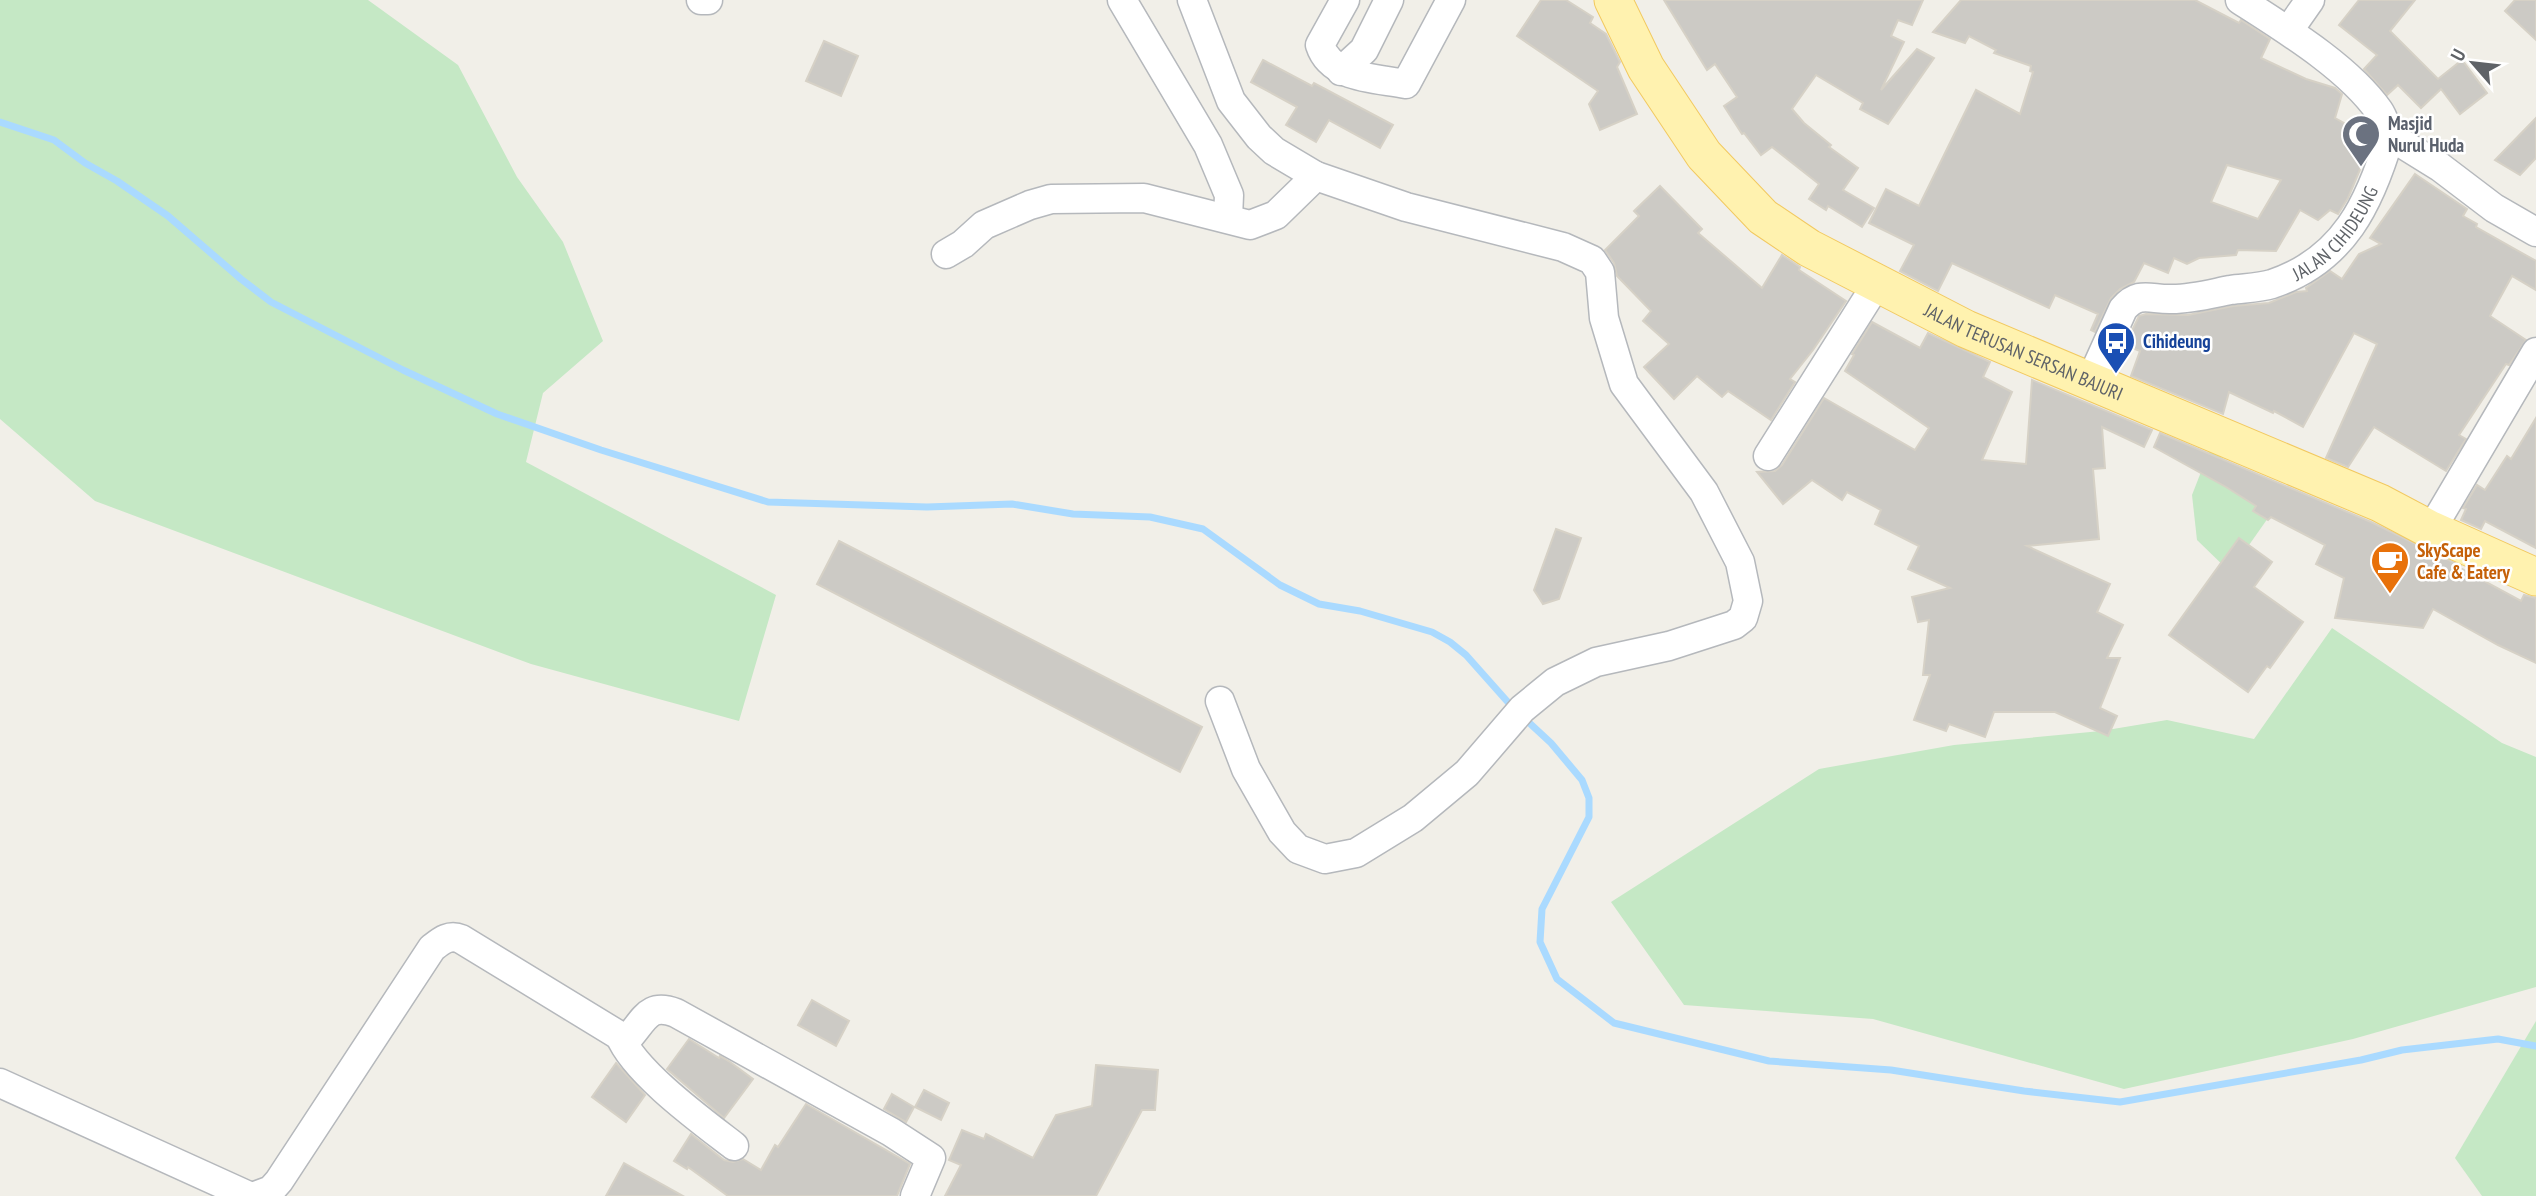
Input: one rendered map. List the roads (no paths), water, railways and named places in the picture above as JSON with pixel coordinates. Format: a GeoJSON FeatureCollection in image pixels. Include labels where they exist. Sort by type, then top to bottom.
{"type":"FeatureCollection","features":[{"type":"Feature","properties":{"kind":"main road","name":"JALAN TERUSAN SERSAN BAJURI"},"geometry":{"type":"LineString","coordinates":[[1613,0],[1646,68],[1704,155],[1763,217],[1809,247],[1966,329],[2380,503],[2431,530],[2536,577]]}},
{"type":"Feature","properties":{"kind":"street"},"geometry":{"type":"LineString","coordinates":[[701,0],[708,0]]}},
{"type":"Feature","properties":{"kind":"street"},"geometry":{"type":"LineString","coordinates":[[1122,0],[1208,145],[1228,195],[1228,218]]}},
{"type":"Feature","properties":{"kind":"street"},"geometry":{"type":"LineString","coordinates":[[1192,0],[1231,101],[1244,121],[1275,151],[1316,176],[1406,207],[1563,247],[1592,260],[1601,272],[1604,318],[1624,384],[1704,492],[1740,562],[1748,601],[1743,618],[1734,625],[1669,646],[1596,662],[1555,681],[1522,709],[1467,773],[1413,818],[1356,853],[1325,859],[1298,849],[1282,832],[1246,769],[1220,701]]}},
{"type":"Feature","properties":{"kind":"street"},"geometry":{"type":"LineString","coordinates":[[1345,0],[1320,45],[1324,56],[1341,71],[1406,84],[1451,0]]}},
{"type":"Feature","properties":{"kind":"street"},"geometry":{"type":"LineString","coordinates":[[1341,71],[1364,50],[1389,0]]}},
{"type":"Feature","properties":{"kind":"street"},"geometry":{"type":"LineString","coordinates":[[2240,0],[2289,30],[2356,86],[2380,112],[2390,136],[2527,227],[2529,242],[2536,247]]}},
{"type":"Feature","properties":{"kind":"street"},"geometry":{"type":"LineString","coordinates":[[2289,30],[2310,0]]}},
{"type":"Feature","properties":{"kind":"street","name":"JALAN CIHIDEUNG"},"geometry":{"type":"LineString","coordinates":[[2090,382],[2123,309],[2129,302],[2140,297],[2169,300],[2271,284],[2300,271],[2329,252],[2347,234],[2372,191],[2390,136]]}},
{"type":"Feature","properties":{"kind":"street"},"geometry":{"type":"LineString","coordinates":[[946,254],[963,244],[984,225],[1051,199],[1144,198],[1250,225],[1276,215],[1316,176]]}},
{"type":"Feature","properties":{"kind":"street"},"geometry":{"type":"LineString","coordinates":[[1768,456],[1878,282]]}},
{"type":"Feature","properties":{"kind":"street"},"geometry":{"type":"LineString","coordinates":[[2431,530],[2536,352]]}},
{"type":"Feature","properties":{"kind":"street"},"geometry":{"type":"LineString","coordinates":[[255,1196],[271,1190],[279,1181],[432,948],[447,938],[461,939],[620,1036],[630,1036],[653,1010],[663,1008],[676,1013],[922,1151],[931,1158],[915,1196]]}},
{"type":"Feature","properties":{"kind":"street"},"geometry":{"type":"LineString","coordinates":[[620,1036],[628,1052],[680,1105],[734,1146]]}},
{"type":"Feature","properties":{"kind":"street"},"geometry":{"type":"LineString","coordinates":[[0,1083],[249,1196]]}},
{"type":"Feature","properties":{"kind":"waterway"},"geometry":{"type":"LineString","coordinates":[[0,122],[54,140],[85,163],[117,181],[168,216],[271,302],[403,370],[497,414],[601,450],[768,502],[927,507],[1012,504],[1073,514],[1150,517],[1203,529],[1280,585],[1319,604],[1360,611],[1432,632],[1450,642],[1466,655],[1514,709]]}},
{"type":"Feature","properties":{"kind":"waterway"},"geometry":{"type":"LineString","coordinates":[[1523,717],[1551,743],[1582,780],[1589,798],[1589,817],[1542,909],[1540,942],[1557,979],[1614,1023],[1769,1061],[1891,1070],[2024,1091],[2120,1102],[2361,1060],[2402,1050],[2498,1039],[2536,1046]]}},
{"type":"Feature","properties":{"kind":"place","name":"Masjid Nurul Huda"},"geometry":{"type":"Point","coordinates":[2361,168]}},
{"type":"Feature","properties":{"kind":"place","name":"Cihideung"},"geometry":{"type":"Point","coordinates":[2116,375]}},
{"type":"Feature","properties":{"kind":"place","name":"SkyScape Cafe & Eatery"},"geometry":{"type":"Point","coordinates":[2390,595]}}]}
